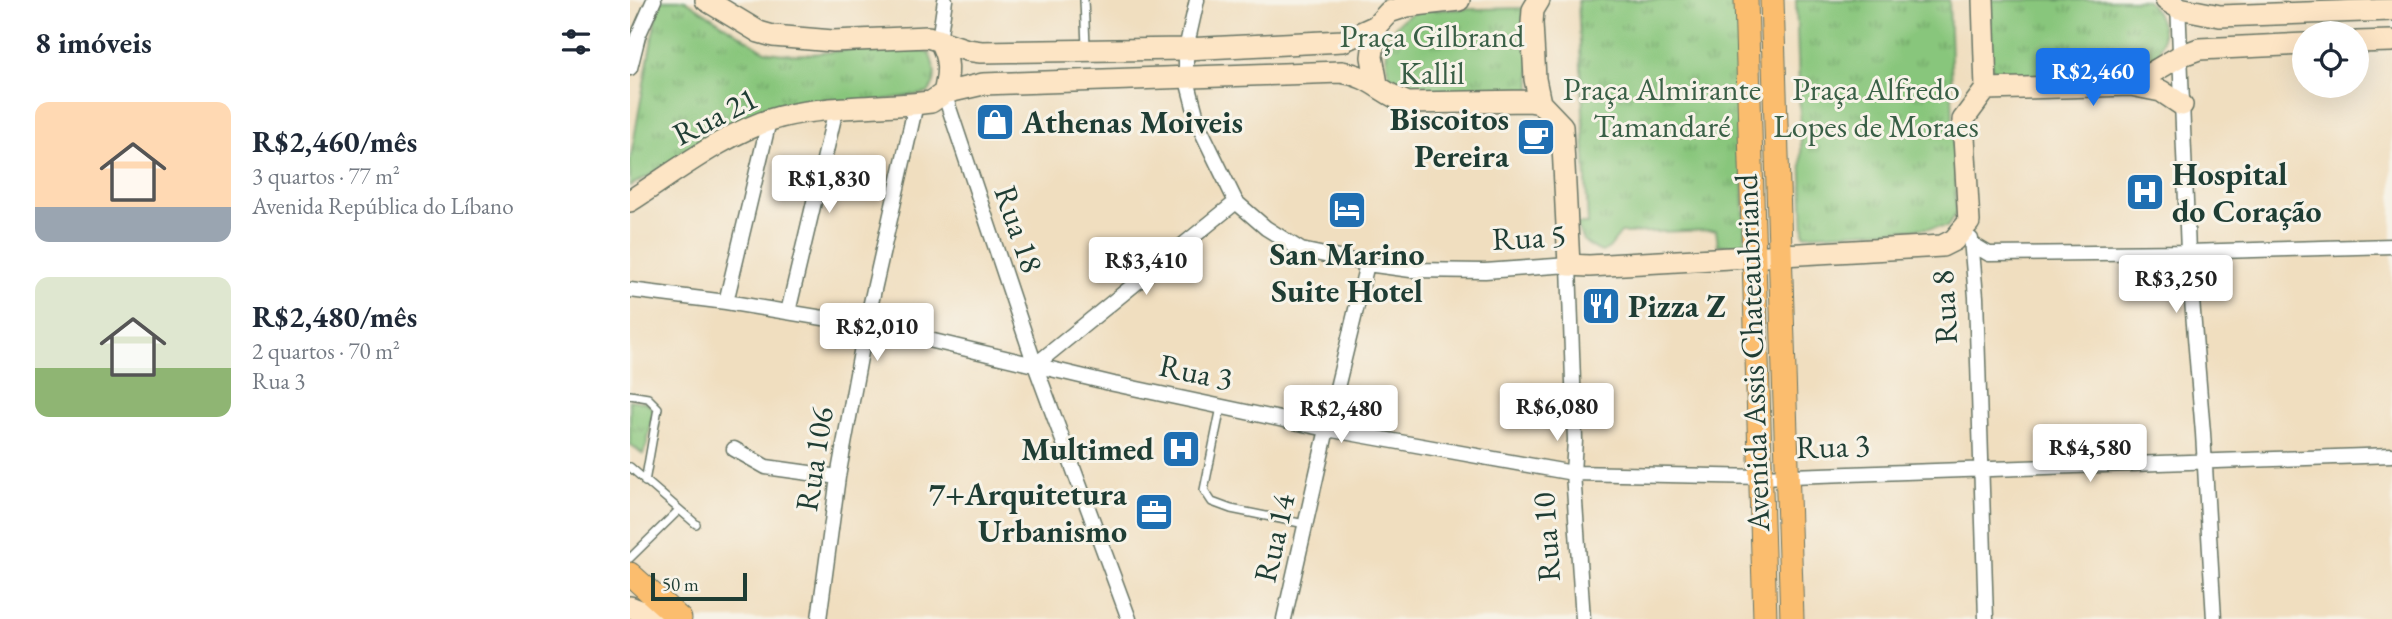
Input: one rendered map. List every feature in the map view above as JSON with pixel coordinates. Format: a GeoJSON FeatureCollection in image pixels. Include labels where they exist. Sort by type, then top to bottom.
{"type":"FeatureCollection","features":[{"type":"Feature","properties":{"kind":"main road"},"geometry":{"type":"LineString","coordinates":[[706,0],[759,32],[773,36],[833,41],[928,37],[981,52],[1186,49],[1343,41],[1376,26],[1390,12],[1407,6],[1459,0]]}},
{"type":"Feature","properties":{"kind":"main road"},"geometry":{"type":"LineString","coordinates":[[1539,0],[1533,10],[1532,23],[1535,79],[1540,103]]}},
{"type":"Feature","properties":{"kind":"main road","name":"Avenida Assis Chateaubriand"},"geometry":{"type":"LineString","coordinates":[[1746,0],[1765,619]]}},
{"type":"Feature","properties":{"kind":"main road","name":"Avenida Assis Chateaubriand"},"geometry":{"type":"LineString","coordinates":[[1772,0],[1792,619]]}},
{"type":"Feature","properties":{"kind":"main road"},"geometry":{"type":"LineString","coordinates":[[1983,0],[1986,89],[2131,85],[2161,91],[2182,105]]}},
{"type":"Feature","properties":{"kind":"main road"},"geometry":{"type":"LineString","coordinates":[[2174,3],[2220,16],[2392,10]]}},
{"type":"Feature","properties":{"kind":"main road"},"geometry":{"type":"LineString","coordinates":[[1376,26],[1372,57],[1377,84]]}},
{"type":"Feature","properties":{"kind":"main road"},"geometry":{"type":"LineString","coordinates":[[939,40],[946,51],[948,65],[944,93]]}},
{"type":"Feature","properties":{"kind":"main road"},"geometry":{"type":"LineString","coordinates":[[2369,42],[2392,41]]}},
{"type":"Feature","properties":{"kind":"main road"},"geometry":{"type":"LineString","coordinates":[[2131,85],[2180,56],[2199,49],[2292,45]]}},
{"type":"Feature","properties":{"kind":"main road","name":"Rua 21"},"geometry":{"type":"LineString","coordinates":[[630,201],[740,131],[769,121],[836,110],[931,102],[944,93],[983,83],[1341,72],[1357,74],[1377,84],[1392,97],[1408,103],[1540,103]]}},
{"type":"Feature","properties":{"kind":"main road","name":"Rua 8"},"geometry":{"type":"LineString","coordinates":[[1969,222],[1963,120],[1986,89]]}},
{"type":"Feature","properties":{"kind":"main road","name":"Rua 10"},"geometry":{"type":"LineString","coordinates":[[1540,103],[1562,126],[1569,265]]}},
{"type":"Feature","properties":{"kind":"main road","name":"Rua 5"},"geometry":{"type":"LineString","coordinates":[[1569,265],[1942,246],[1954,240],[1969,222]]}},
{"type":"Feature","properties":{"kind":"main road"},"geometry":{"type":"LineString","coordinates":[[630,564],[656,589],[663,615]]}},
{"type":"Feature","properties":{"kind":"main road"},"geometry":{"type":"LineString","coordinates":[[630,574],[663,615]]}},
{"type":"Feature","properties":{"kind":"main road"},"geometry":{"type":"LineString","coordinates":[[630,595],[663,615]]}},
{"type":"Feature","properties":{"kind":"main road"},"geometry":{"type":"LineString","coordinates":[[630,607],[663,615]]}},
{"type":"Feature","properties":{"kind":"street"},"geometry":{"type":"LineString","coordinates":[[630,68],[638,36],[654,0]]}},
{"type":"Feature","properties":{"kind":"street"},"geometry":{"type":"LineString","coordinates":[[939,40],[944,0]]}},
{"type":"Feature","properties":{"kind":"street","name":"Rua 5"},"geometry":{"type":"LineString","coordinates":[[1197,0],[1186,49],[1186,76],[1199,126],[1236,202],[1266,228],[1301,250],[1412,270],[1485,271],[1569,265]]}},
{"type":"Feature","properties":{"kind":"street"},"geometry":{"type":"LineString","coordinates":[[2174,3],[2180,56],[2188,253],[2214,619]]}},
{"type":"Feature","properties":{"kind":"street","name":"Rua 18"},"geometry":{"type":"LineString","coordinates":[[944,93],[1035,365],[1129,619]]}},
{"type":"Feature","properties":{"kind":"street","name":"Rua 106"},"geometry":{"type":"LineString","coordinates":[[818,619],[838,477],[866,325],[916,104]]}},
{"type":"Feature","properties":{"kind":"street"},"geometry":{"type":"LineString","coordinates":[[788,312],[836,110]]}},
{"type":"Feature","properties":{"kind":"street"},"geometry":{"type":"LineString","coordinates":[[726,302],[769,121]]}},
{"type":"Feature","properties":{"kind":"street"},"geometry":{"type":"LineString","coordinates":[[1035,365],[1236,202]]}},
{"type":"Feature","properties":{"kind":"street","name":"Rua 8"},"geometry":{"type":"LineString","coordinates":[[1969,222],[1976,297],[1986,619]]}},
{"type":"Feature","properties":{"kind":"street"},"geometry":{"type":"LineString","coordinates":[[1972,244],[1989,254],[2188,253],[2392,246]]}},
{"type":"Feature","properties":{"kind":"street","name":"Rua 14"},"geometry":{"type":"LineString","coordinates":[[1284,619],[1367,264]]}},
{"type":"Feature","properties":{"kind":"street","name":"Rua 10"},"geometry":{"type":"LineString","coordinates":[[1569,265],[1575,440],[1573,473],[1583,619]]}},
{"type":"Feature","properties":{"kind":"street","name":"Rua 3"},"geometry":{"type":"LineString","coordinates":[[630,290],[726,302],[866,325],[1327,429],[1573,473],[1762,477],[2392,455]]}},
{"type":"Feature","properties":{"kind":"street"},"geometry":{"type":"LineString","coordinates":[[734,449],[766,467],[838,477]]}},
{"type":"Feature","properties":{"kind":"lane"},"geometry":{"type":"LineString","coordinates":[[1084,0],[1086,51]]}},
{"type":"Feature","properties":{"kind":"lane"},"geometry":{"type":"LineString","coordinates":[[630,395],[648,398],[658,408],[645,482]]}},
{"type":"Feature","properties":{"kind":"lane"},"geometry":{"type":"LineString","coordinates":[[1221,406],[1204,490],[1212,502],[1231,509],[1305,524]]}},
{"type":"Feature","properties":{"kind":"lane"},"geometry":{"type":"LineString","coordinates":[[630,467],[696,524]]}},
{"type":"Feature","properties":{"kind":"lane"},"geometry":{"type":"LineString","coordinates":[[630,558],[680,510]]}},
{"type":"Feature","properties":{"kind":"green space"},"geometry":{"type":"Polygon","coordinates":[[[659,0],[685,0],[765,51],[806,54],[889,46],[929,53],[934,69],[934,83],[928,93],[754,120],[630,186],[630,161],[659,0]]]}},
{"type":"Feature","properties":{"kind":"green space","name":"Praça Almirante Tamandaré"},"geometry":{"type":"Polygon","coordinates":[[[1578,0],[1738,0],[1745,242],[1734,246],[1718,245],[1716,230],[1621,233],[1609,248],[1602,252],[1588,245],[1582,238],[1577,224],[1588,224],[1578,0]]]}},
{"type":"Feature","properties":{"kind":"green space","name":"Praça Alfredo Lopes de Moraes"},"geometry":{"type":"Polygon","coordinates":[[[1796,0],[1949,0],[1956,214],[1947,227],[1804,235],[1796,0]]]}},
{"type":"Feature","properties":{"kind":"green space"},"geometry":{"type":"Polygon","coordinates":[[[1989,0],[2146,0],[2154,9],[2162,29],[2160,49],[2156,58],[2140,74],[1993,81],[1989,0]]]}},
{"type":"Feature","properties":{"kind":"green space","name":"Praça Gilbrand Kallil"},"geometry":{"type":"Polygon","coordinates":[[[1530,8],[1531,97],[1423,99],[1394,87],[1388,69],[1387,49],[1392,31],[1408,16],[1421,10],[1530,8]]]}},
{"type":"Feature","properties":{"kind":"green space"},"geometry":{"type":"Polygon","coordinates":[[[630,400],[645,402],[654,409],[643,454],[630,444],[630,400]]]}},
{"type":"Feature","properties":{"kind":"place","name":"Athenas Moiveis"},"geometry":{"type":"Point","coordinates":[995,122]}},
{"type":"Feature","properties":{"kind":"place","name":"Biscoitos Pereira"},"geometry":{"type":"Point","coordinates":[1536,137]}},
{"type":"Feature","properties":{"kind":"place","name":"Hospital do Coração"},"geometry":{"type":"Point","coordinates":[2145,192]}},
{"type":"Feature","properties":{"kind":"place","name":"San Marino Suite Hotel"},"geometry":{"type":"Point","coordinates":[1347,210]}},
{"type":"Feature","properties":{"kind":"place","name":"Pizza Z"},"geometry":{"type":"Point","coordinates":[1601,306]}},
{"type":"Feature","properties":{"kind":"place","name":"Multimed"},"geometry":{"type":"Point","coordinates":[1181,449]}},
{"type":"Feature","properties":{"kind":"place","name":"7+Arquitetura Urbanismo"},"geometry":{"type":"Point","coordinates":[1154,512]}}]}
